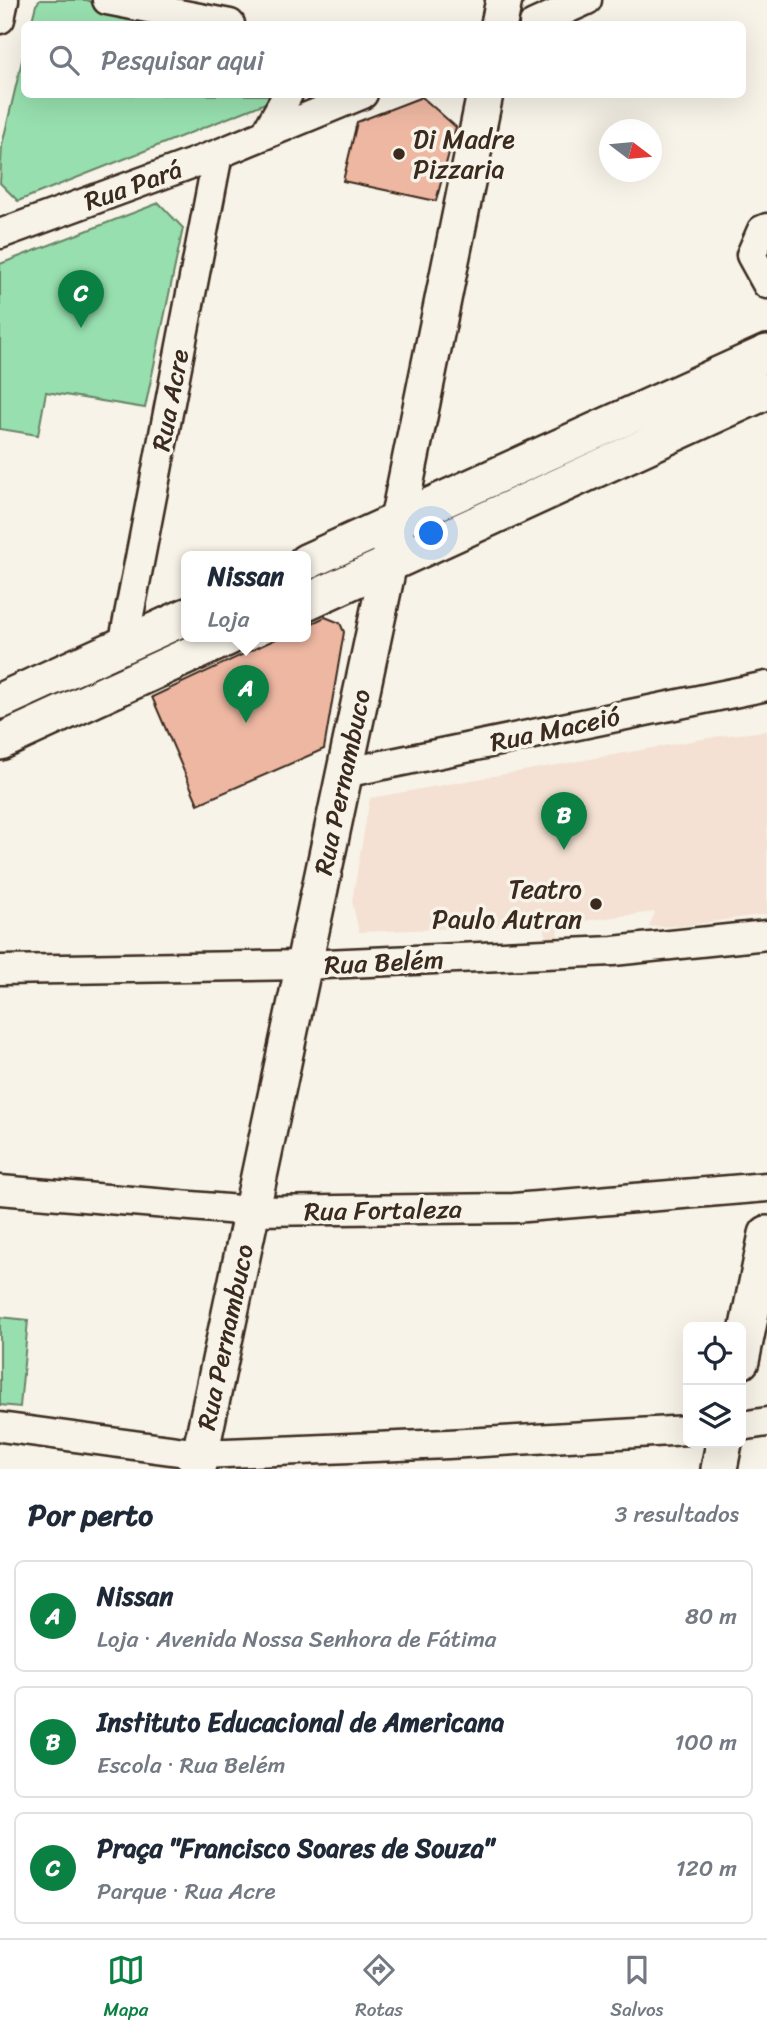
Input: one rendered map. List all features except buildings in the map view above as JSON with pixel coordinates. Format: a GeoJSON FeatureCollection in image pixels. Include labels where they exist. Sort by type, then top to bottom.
{"type":"FeatureCollection","features":[{"type":"Feature","properties":{"kind":"main road"},"geometry":{"type":"LineString","coordinates":[[500,21],[504,0]]}},
{"type":"Feature","properties":{"kind":"main road","name":"Rua Pernambuco"},"geometry":{"type":"LineString","coordinates":[[199,1461],[484,98]]}},
{"type":"Feature","properties":{"kind":"main road"},"geometry":{"type":"LineString","coordinates":[[311,560],[767,353]]}},
{"type":"Feature","properties":{"kind":"main road"},"geometry":{"type":"LineString","coordinates":[[311,600],[767,391]]}},
{"type":"Feature","properties":{"kind":"main road"},"geometry":{"type":"LineString","coordinates":[[0,701],[181,620]]}},
{"type":"Feature","properties":{"kind":"main road"},"geometry":{"type":"LineString","coordinates":[[0,742],[218,642]]}},
{"type":"Feature","properties":{"kind":"main road"},"geometry":{"type":"LineString","coordinates":[[746,1337],[767,1234]]}},
{"type":"Feature","properties":{"kind":"main road"},"geometry":{"type":"LineString","coordinates":[[719,1469],[723,1448]]}},
{"type":"Feature","properties":{"kind":"street"},"geometry":{"type":"LineString","coordinates":[[0,19],[4,0]]}},
{"type":"Feature","properties":{"kind":"street"},"geometry":{"type":"LineString","coordinates":[[107,0],[215,21]]}},
{"type":"Feature","properties":{"kind":"street"},"geometry":{"type":"LineString","coordinates":[[541,21],[587,0]]}},
{"type":"Feature","properties":{"kind":"street"},"geometry":{"type":"LineString","coordinates":[[265,133],[286,98]]}},
{"type":"Feature","properties":{"kind":"street","name":"Rua Pará"},"geometry":{"type":"LineString","coordinates":[[0,234],[218,154],[353,98]]}},
{"type":"Feature","properties":{"kind":"street","name":"Rua Acre"},"geometry":{"type":"LineString","coordinates":[[122,646],[218,154]]}},
{"type":"Feature","properties":{"kind":"street"},"geometry":{"type":"LineString","coordinates":[[767,228],[762,230],[751,255],[767,284]]}},
{"type":"Feature","properties":{"kind":"street","name":"Rua Maceió"},"geometry":{"type":"LineString","coordinates":[[344,773],[767,686]]}},
{"type":"Feature","properties":{"kind":"street","name":"Rua Belém"},"geometry":{"type":"LineString","coordinates":[[0,970],[303,965],[613,951],[767,935]]}},
{"type":"Feature","properties":{"kind":"street","name":"Rua Fortaleza"},"geometry":{"type":"LineString","coordinates":[[0,1189],[251,1211],[514,1208],[767,1187]]}},
{"type":"Feature","properties":{"kind":"street"},"geometry":{"type":"LineString","coordinates":[[746,1425],[767,1422]]}},
{"type":"Feature","properties":{"kind":"street"},"geometry":{"type":"LineString","coordinates":[[0,1427],[199,1461],[683,1430]]}},
{"type":"Feature","properties":{"kind":"shaded area"},"geometry":{"type":"Polygon","coordinates":[[[767,731],[767,914],[682,926],[649,927],[655,912],[557,924],[558,938],[548,940],[543,925],[359,932],[352,901],[370,798],[720,736],[767,731]]]}},
{"type":"Feature","properties":{"kind":"green space"},"geometry":{"type":"Polygon","coordinates":[[[40,0],[86,0],[162,21],[32,21],[40,0]]]}},
{"type":"Feature","properties":{"kind":"green space"},"geometry":{"type":"Polygon","coordinates":[[[21,65],[21,98],[271,98],[268,102],[18,201],[0,183],[2,145],[21,65]]]}},
{"type":"Feature","properties":{"kind":"green space"},"geometry":{"type":"Polygon","coordinates":[[[159,203],[183,228],[145,408],[46,392],[38,435],[0,429],[0,264],[159,203]]]}},
{"type":"Feature","properties":{"kind":"green space"},"geometry":{"type":"Polygon","coordinates":[[[0,1317],[28,1320],[20,1407],[0,1405],[0,1317]]]}},
{"type":"Feature","properties":{"kind":"place","name":"Di Madre Pizzaria"},"geometry":{"type":"Point","coordinates":[399,154]}},
{"type":"Feature","properties":{"kind":"place","name":"Praça \"Francisco Soares de Souza\""},"geometry":{"type":"Point","coordinates":[81,328]}},
{"type":"Feature","properties":{"kind":"place","name":"Nissan"},"geometry":{"type":"Point","coordinates":[246,723]}},
{"type":"Feature","properties":{"kind":"place","name":"Instituto Educacional de Americana"},"geometry":{"type":"Point","coordinates":[564,850]}},
{"type":"Feature","properties":{"kind":"place","name":"Teatro Paulo Autran"},"geometry":{"type":"Point","coordinates":[596,904]}}]}
